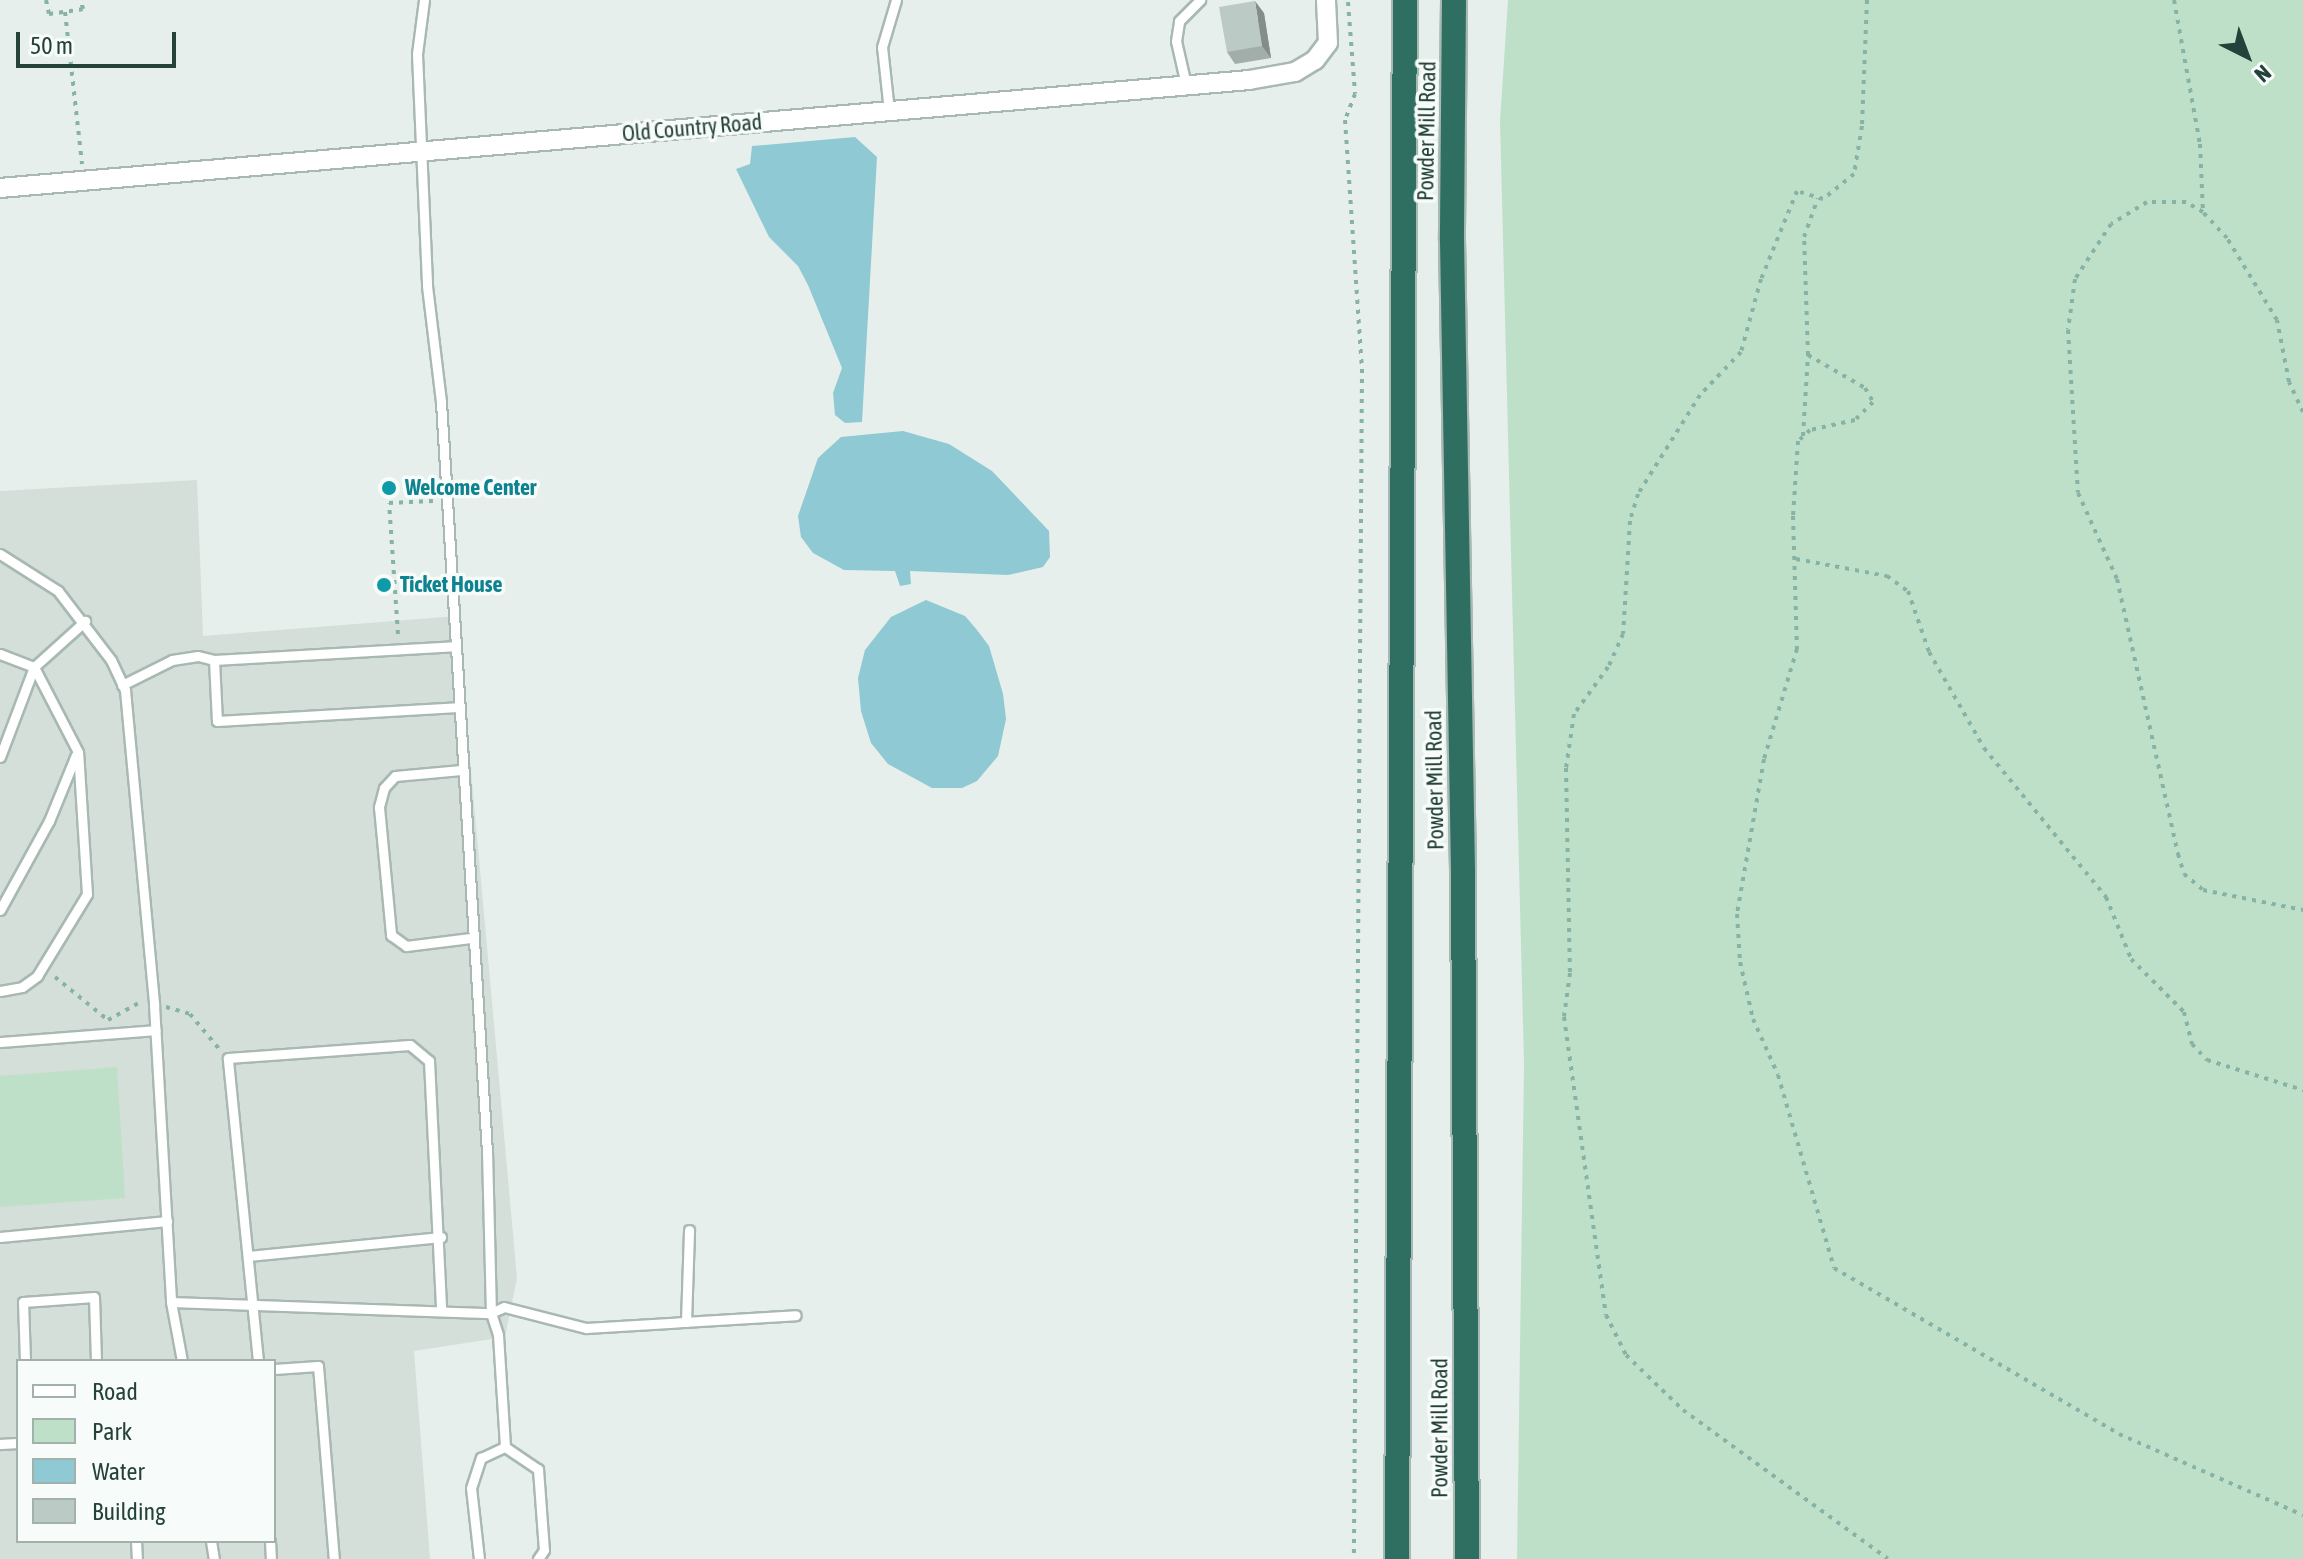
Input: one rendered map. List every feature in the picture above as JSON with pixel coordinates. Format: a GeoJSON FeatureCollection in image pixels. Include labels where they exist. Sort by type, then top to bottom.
{"type":"FeatureCollection","features":[{"type":"Feature","properties":{"kind":"highway","name":"Powder Mill Road"},"geometry":{"type":"LineString","coordinates":[[1397,1559],[1405,0]]}},
{"type":"Feature","properties":{"kind":"highway","name":"Powder Mill Road"},"geometry":{"type":"LineString","coordinates":[[1454,0],[1452,240],[1463,887],[1467,1559]]}},
{"type":"Feature","properties":{"kind":"street","name":"Old Country Road"},"geometry":{"type":"LineString","coordinates":[[0,188],[1186,85],[1295,72],[1328,43],[1326,0]]}},
{"type":"Feature","properties":{"kind":"lane"},"geometry":{"type":"LineString","coordinates":[[424,0],[417,54],[424,151],[427,286],[446,501],[471,938],[487,1151],[491,1313],[498,1335],[505,1447]]}},
{"type":"Feature","properties":{"kind":"lane"},"geometry":{"type":"LineString","coordinates":[[889,111],[882,47],[896,0]]}},
{"type":"Feature","properties":{"kind":"lane"},"geometry":{"type":"LineString","coordinates":[[1186,85],[1176,41],[1179,21],[1200,0]]}},
{"type":"Feature","properties":{"kind":"lane"},"geometry":{"type":"LineString","coordinates":[[0,554],[58,591],[85,621],[122,685],[139,808],[156,1030],[171,1302],[182,1359]]}},
{"type":"Feature","properties":{"kind":"lane"},"geometry":{"type":"LineString","coordinates":[[0,757],[34,667],[85,621]]}},
{"type":"Feature","properties":{"kind":"lane"},"geometry":{"type":"LineString","coordinates":[[122,685],[172,660],[454,646]]}},
{"type":"Feature","properties":{"kind":"lane"},"geometry":{"type":"LineString","coordinates":[[0,654],[34,667],[78,752],[85,902],[37,976],[22,987],[0,991]]}},
{"type":"Feature","properties":{"kind":"lane"},"geometry":{"type":"LineString","coordinates":[[214,660],[217,721],[458,707]]}},
{"type":"Feature","properties":{"kind":"lane"},"geometry":{"type":"LineString","coordinates":[[0,910],[49,821],[78,752]]}},
{"type":"Feature","properties":{"kind":"lane"},"geometry":{"type":"LineString","coordinates":[[461,770],[395,776],[384,788],[379,807],[391,935],[406,946],[471,938]]}},
{"type":"Feature","properties":{"kind":"lane"},"geometry":{"type":"LineString","coordinates":[[0,1042],[156,1030]]}},
{"type":"Feature","properties":{"kind":"lane"},"geometry":{"type":"LineString","coordinates":[[258,1359],[228,1058],[410,1045],[429,1061],[441,1237],[441,1308]]}},
{"type":"Feature","properties":{"kind":"lane"},"geometry":{"type":"LineString","coordinates":[[0,1237],[167,1221]]}},
{"type":"Feature","properties":{"kind":"lane"},"geometry":{"type":"LineString","coordinates":[[686,1322],[689,1230]]}},
{"type":"Feature","properties":{"kind":"lane"},"geometry":{"type":"LineString","coordinates":[[248,1256],[441,1237]]}},
{"type":"Feature","properties":{"kind":"lane"},"geometry":{"type":"LineString","coordinates":[[25,1359],[23,1302],[94,1297],[96,1359]]}},
{"type":"Feature","properties":{"kind":"lane"},"geometry":{"type":"LineString","coordinates":[[171,1302],[441,1308],[491,1313],[504,1307],[586,1328],[796,1315]]}},
{"type":"Feature","properties":{"kind":"lane"},"geometry":{"type":"LineString","coordinates":[[276,1369],[318,1366],[334,1559]]}},
{"type":"Feature","properties":{"kind":"lane"},"geometry":{"type":"LineString","coordinates":[[479,1559],[471,1488],[481,1458],[505,1447]]}},
{"type":"Feature","properties":{"kind":"lane"},"geometry":{"type":"LineString","coordinates":[[505,1447],[538,1469],[544,1550],[538,1559]]}},
{"type":"Feature","properties":{"kind":"path"},"geometry":{"type":"LineString","coordinates":[[46,0],[49,14],[83,9],[81,0]]}},
{"type":"Feature","properties":{"kind":"path"},"geometry":{"type":"LineString","coordinates":[[1347,0],[1355,94],[1345,120],[1362,369],[1354,1559]]}},
{"type":"Feature","properties":{"kind":"path"},"geometry":{"type":"LineString","coordinates":[[1803,436],[1808,355],[1804,237],[1818,198],[1854,174],[1862,126],[1867,0]]}},
{"type":"Feature","properties":{"kind":"path"},"geometry":{"type":"LineString","coordinates":[[2174,0],[2200,144],[2203,212]]}},
{"type":"Feature","properties":{"kind":"path"},"geometry":{"type":"LineString","coordinates":[[65,12],[84,181]]}},
{"type":"Feature","properties":{"kind":"path"},"geometry":{"type":"LineString","coordinates":[[1818,198],[1797,191],[1761,279],[1741,352],[1700,395],[1638,494],[1630,521],[1623,634],[1608,667],[1574,714],[1566,768],[1570,973],[1564,1017],[1606,1315],[1626,1355],[1683,1410],[1888,1559]]}},
{"type":"Feature","properties":{"kind":"path"},"geometry":{"type":"LineString","coordinates":[[2303,412],[2289,382],[2277,320],[2227,238],[2203,212],[2186,202],[2147,202],[2111,224],[2075,279],[2068,330],[2078,493],[2120,591],[2134,642],[2149,740],[2184,874],[2203,890],[2228,899],[2303,910]]}},
{"type":"Feature","properties":{"kind":"path"},"geometry":{"type":"LineString","coordinates":[[1808,355],[1865,388],[1873,402],[1855,420],[1810,430],[1798,441],[1793,516],[1797,649],[1764,759],[1737,914],[1740,962],[1753,1019],[1783,1088],[1819,1232],[1834,1268],[2119,1434],[2303,1515]]}},
{"type":"Feature","properties":{"kind":"path"},"geometry":{"type":"LineString","coordinates":[[399,648],[389,503],[446,501]]}},
{"type":"Feature","properties":{"kind":"path"},"geometry":{"type":"LineString","coordinates":[[1796,559],[1887,576],[1908,591],[1929,652],[1984,748],[2106,897],[2131,959],[2184,1012],[2192,1044],[2207,1060],[2303,1090]]}},
{"type":"Feature","properties":{"kind":"path"},"geometry":{"type":"LineString","coordinates":[[50,973],[108,1020],[139,1003]]}},
{"type":"Feature","properties":{"kind":"path"},"geometry":{"type":"LineString","coordinates":[[164,1006],[190,1014],[228,1058]]}},
{"type":"Feature","properties":{"kind":"shaded area"},"geometry":{"type":"Polygon","coordinates":[[[197,480],[203,636],[457,616],[517,1278],[505,1337],[414,1351],[430,1559],[0,1559],[0,491],[197,480]]]}},
{"type":"Feature","properties":{"kind":"green space"},"geometry":{"type":"Polygon","coordinates":[[[1508,0],[2303,0],[2303,1559],[1517,1559],[1524,1064],[1500,121],[1508,0]]]}},
{"type":"Feature","properties":{"kind":"green space"},"geometry":{"type":"Polygon","coordinates":[[[117,1067],[125,1198],[0,1207],[0,1076],[117,1067]]]}},
{"type":"Feature","properties":{"kind":"water"},"geometry":{"type":"Polygon","coordinates":[[[855,137],[877,157],[862,422],[845,423],[835,415],[833,393],[842,368],[808,285],[798,266],[769,237],[736,169],[750,164],[752,146],[855,137]]]}},
{"type":"Feature","properties":{"kind":"water"},"geometry":{"type":"Polygon","coordinates":[[[903,431],[949,444],[992,471],[1049,531],[1050,557],[1043,567],[1008,575],[910,571],[911,584],[900,586],[895,571],[844,570],[813,553],[801,537],[798,516],[818,458],[841,437],[903,431]]]}},
{"type":"Feature","properties":{"kind":"water"},"geometry":{"type":"Polygon","coordinates":[[[926,600],[965,616],[977,630],[989,646],[1003,694],[1006,719],[998,756],[977,781],[962,788],[932,788],[888,764],[871,743],[861,711],[858,678],[865,650],[891,617],[926,600]]]}},
{"type":"Feature","properties":{"kind":"building"},"geometry":{"type":"Polygon","coordinates":[[[1255,1],[1262,46],[1227,52],[1219,7],[1255,1]]]}},
{"type":"Feature","properties":{"kind":"place","name":"Welcome Center"},"geometry":{"type":"Point","coordinates":[389,488]}},
{"type":"Feature","properties":{"kind":"place","name":"Ticket House"},"geometry":{"type":"Point","coordinates":[384,585]}}]}
